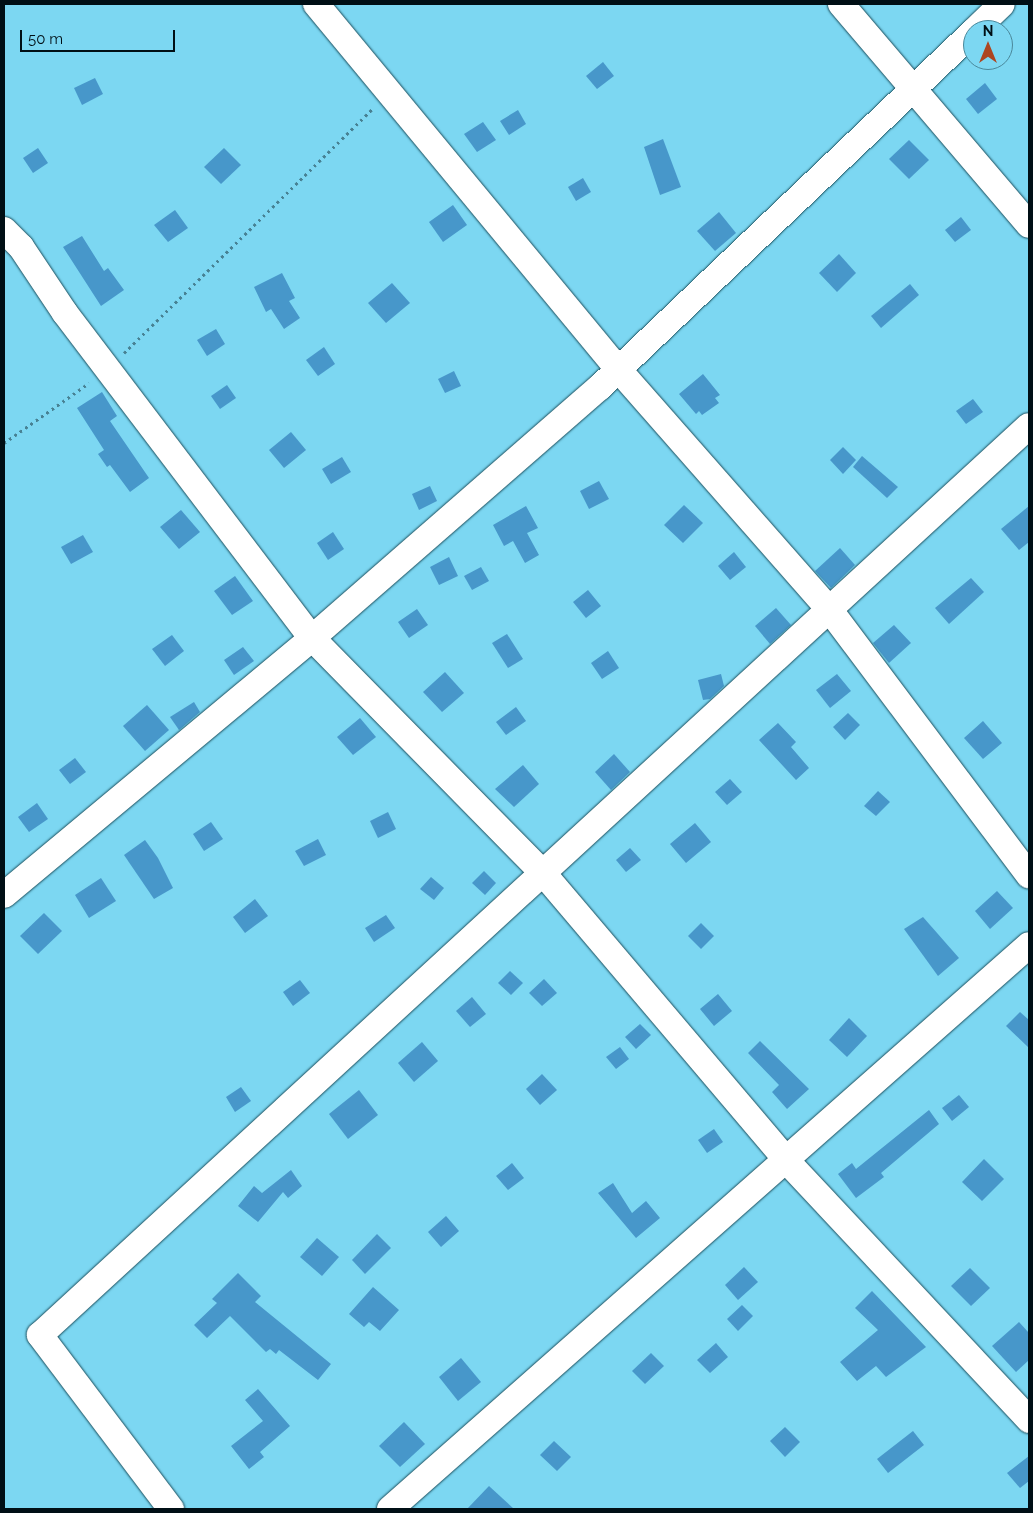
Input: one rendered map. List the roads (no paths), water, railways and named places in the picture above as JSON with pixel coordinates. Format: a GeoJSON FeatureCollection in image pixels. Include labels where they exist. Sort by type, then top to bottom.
{"type":"FeatureCollection","features":[{"type":"Feature","properties":{"kind":"street"},"geometry":{"type":"LineString","coordinates":[[316,4],[618,369],[829,610],[1029,875]]}},
{"type":"Feature","properties":{"kind":"street"},"geometry":{"type":"LineString","coordinates":[[840,4],[912,91],[1029,225]]}},
{"type":"Feature","properties":{"kind":"street"},"geometry":{"type":"LineString","coordinates":[[985,20],[1002,4]]}},
{"type":"Feature","properties":{"kind":"street"},"geometry":{"type":"LineString","coordinates":[[4,895],[312,638],[618,369],[963,42]]}},
{"type":"Feature","properties":{"kind":"street"},"geometry":{"type":"LineString","coordinates":[[4,230],[21,247],[65,313],[110,368],[312,638],[543,873],[786,1160],[1029,1420]]}},
{"type":"Feature","properties":{"kind":"street"},"geometry":{"type":"LineString","coordinates":[[171,1509],[40,1335],[1029,426]]}},
{"type":"Feature","properties":{"kind":"street"},"geometry":{"type":"LineString","coordinates":[[390,1509],[1029,945]]}}]}
